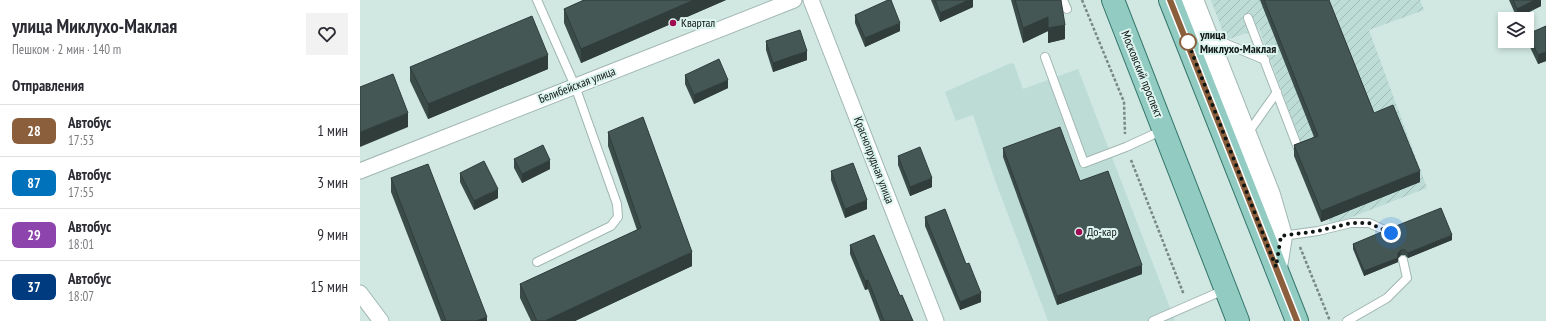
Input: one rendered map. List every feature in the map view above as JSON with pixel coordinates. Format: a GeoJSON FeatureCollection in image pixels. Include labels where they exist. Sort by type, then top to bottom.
{"type":"FeatureCollection","features":[{"type":"Feature","properties":{"kind":"main road","name":"Московский проспект"},"geometry":{"type":"LineString","coordinates":[[1113,0],[1238,321]]}},
{"type":"Feature","properties":{"kind":"main road"},"geometry":{"type":"LineString","coordinates":[[1170,0],[1297,321]]}},
{"type":"Feature","properties":{"kind":"street","name":"Белибейская улица"},"geometry":{"type":"LineString","coordinates":[[360,171],[794,0]]}},
{"type":"Feature","properties":{"kind":"street","name":"Краснопрудная улица"},"geometry":{"type":"LineString","coordinates":[[811,0],[936,321]]}},
{"type":"Feature","properties":{"kind":"street"},"geometry":{"type":"LineString","coordinates":[[1192,0],[1245,137],[1269,195],[1288,235],[1276,267]]}},
{"type":"Feature","properties":{"kind":"street"},"geometry":{"type":"LineString","coordinates":[[360,293],[381,321]]}},
{"type":"Feature","properties":{"kind":"lane"},"geometry":{"type":"LineString","coordinates":[[537,0],[575,86],[617,204],[618,217],[611,226],[538,262]]}},
{"type":"Feature","properties":{"kind":"lane"},"geometry":{"type":"LineString","coordinates":[[1063,0],[1067,9]]}},
{"type":"Feature","properties":{"kind":"lane"},"geometry":{"type":"LineString","coordinates":[[1248,18],[1298,148]]}},
{"type":"Feature","properties":{"kind":"lane"},"geometry":{"type":"LineString","coordinates":[[1206,36],[1265,60]]}},
{"type":"Feature","properties":{"kind":"lane"},"geometry":{"type":"LineString","coordinates":[[1045,57],[1084,162],[1126,147],[1167,138]]}},
{"type":"Feature","properties":{"kind":"lane"},"geometry":{"type":"LineString","coordinates":[[1245,137],[1277,92]]}},
{"type":"Feature","properties":{"kind":"lane"},"geometry":{"type":"LineString","coordinates":[[1288,235],[1357,223],[1369,223],[1391,233]]}},
{"type":"Feature","properties":{"kind":"lane"},"geometry":{"type":"LineString","coordinates":[[1347,321],[1387,298],[1407,278],[1403,260]]}},
{"type":"Feature","properties":{"kind":"lane"},"geometry":{"type":"LineString","coordinates":[[1154,321],[1225,290]]}},
{"type":"Feature","properties":{"kind":"path"},"geometry":{"type":"LineString","coordinates":[[1082,0],[1124,102],[1126,147],[1188,306]]}},
{"type":"Feature","properties":{"kind":"path"},"geometry":{"type":"LineString","coordinates":[[1288,235],[1330,321]]}},
{"type":"Feature","properties":{"kind":"shaded area"},"geometry":{"type":"Polygon","coordinates":[[[1211,0],[1420,0],[1424,10],[1369,30],[1427,188],[1331,225],[1259,29],[1226,40],[1211,0]]]}},
{"type":"Feature","properties":{"kind":"shaded area"},"geometry":{"type":"Polygon","coordinates":[[[1011,63],[1014,64],[1023,89],[1078,69],[1175,321],[1048,321],[995,180],[973,115],[956,121],[945,92],[1011,63]]]}},
{"type":"Feature","properties":{"kind":"building"},"geometry":{"type":"Polygon","coordinates":[[[584,0],[694,0],[581,49],[564,9],[584,0]]]}},
{"type":"Feature","properties":{"kind":"building"},"geometry":{"type":"Polygon","coordinates":[[[891,0],[900,23],[865,38],[855,15],[891,0]]]}},
{"type":"Feature","properties":{"kind":"building"},"geometry":{"type":"Polygon","coordinates":[[[935,0],[969,0],[940,13],[935,0]]]}},
{"type":"Feature","properties":{"kind":"building"},"geometry":{"type":"Polygon","coordinates":[[[1015,0],[1061,0],[1065,25],[1048,28],[1048,17],[1023,28],[1015,0]]]}},
{"type":"Feature","properties":{"kind":"building"},"geometry":{"type":"Polygon","coordinates":[[[1264,0],[1329,0],[1374,113],[1393,105],[1420,171],[1321,211],[1294,145],[1318,136],[1264,0]]]}},
{"type":"Feature","properties":{"kind":"building"},"geometry":{"type":"Polygon","coordinates":[[[1513,0],[1535,0],[1517,9],[1513,0]]]}},
{"type":"Feature","properties":{"kind":"building"},"geometry":{"type":"Polygon","coordinates":[[[532,16],[548,55],[428,104],[410,67],[532,16]]]}},
{"type":"Feature","properties":{"kind":"building"},"geometry":{"type":"Polygon","coordinates":[[[1546,26],[1546,52],[1538,55],[1534,47],[1534,31],[1546,26]]]}},
{"type":"Feature","properties":{"kind":"building"},"geometry":{"type":"Polygon","coordinates":[[[800,30],[807,51],[773,63],[766,41],[800,30]]]}},
{"type":"Feature","properties":{"kind":"building"},"geometry":{"type":"Polygon","coordinates":[[[719,59],[728,80],[694,95],[685,75],[719,59]]]}},
{"type":"Feature","properties":{"kind":"building"},"geometry":{"type":"Polygon","coordinates":[[[393,74],[408,113],[360,132],[360,87],[393,74]]]}},
{"type":"Feature","properties":{"kind":"building"},"geometry":{"type":"Polygon","coordinates":[[[643,117],[692,252],[545,321],[537,321],[520,284],[641,228],[608,132],[643,117]]]}},
{"type":"Feature","properties":{"kind":"building","name":"До-кар"},"geometry":{"type":"Polygon","coordinates":[[[1060,127],[1080,181],[1108,171],[1142,265],[1057,296],[1003,148],[1060,127]]]}},
{"type":"Feature","properties":{"kind":"building"},"geometry":{"type":"Polygon","coordinates":[[[543,145],[550,160],[522,174],[514,159],[543,145]]]}},
{"type":"Feature","properties":{"kind":"building"},"geometry":{"type":"Polygon","coordinates":[[[920,147],[932,178],[910,187],[898,156],[920,147]]]}},
{"type":"Feature","properties":{"kind":"building"},"geometry":{"type":"Polygon","coordinates":[[[484,161],[498,189],[474,201],[460,173],[484,161]]]}},
{"type":"Feature","properties":{"kind":"building"},"geometry":{"type":"Polygon","coordinates":[[[853,163],[867,200],[845,209],[831,171],[853,163]]]}},
{"type":"Feature","properties":{"kind":"building"},"geometry":{"type":"Polygon","coordinates":[[[428,164],[487,317],[476,321],[446,321],[391,178],[428,164]]]}},
{"type":"Feature","properties":{"kind":"building"},"geometry":{"type":"Polygon","coordinates":[[[1441,208],[1452,235],[1408,253],[1405,250],[1401,250],[1398,253],[1398,258],[1364,271],[1353,244],[1384,231],[1394,233],[1396,226],[1441,208]]]}},
{"type":"Feature","properties":{"kind":"building"},"geometry":{"type":"Polygon","coordinates":[[[945,209],[966,264],[969,263],[981,293],[960,302],[925,217],[945,209]]]}},
{"type":"Feature","properties":{"kind":"building"},"geometry":{"type":"Polygon","coordinates":[[[874,235],[900,296],[902,295],[913,321],[884,321],[868,280],[865,281],[850,245],[874,235]]]}},
{"type":"Feature","properties":{"kind":"bus line","name":"28"},"geometry":{"type":"LineString","coordinates":[[1170,0],[1198,67],[1297,321]]}},
{"type":"Feature","properties":{"kind":"place","name":"Квартал"},"geometry":{"type":"Point","coordinates":[673,23]}},
{"type":"Feature","properties":{"kind":"place","name":"улица Миклухо-Маклая"},"geometry":{"type":"Point","coordinates":[1188,42]}},
{"type":"Feature","properties":{"kind":"place","name":"До-кар"},"geometry":{"type":"Point","coordinates":[1079,232]}},
{"type":"Feature","properties":{"kind":"route"},"geometry":{"type":"LineString","coordinates":[[1188,42],[1187,40],[1276,267],[1281,236],[1318,231],[1351,223],[1369,223],[1391,233]]}}]}
